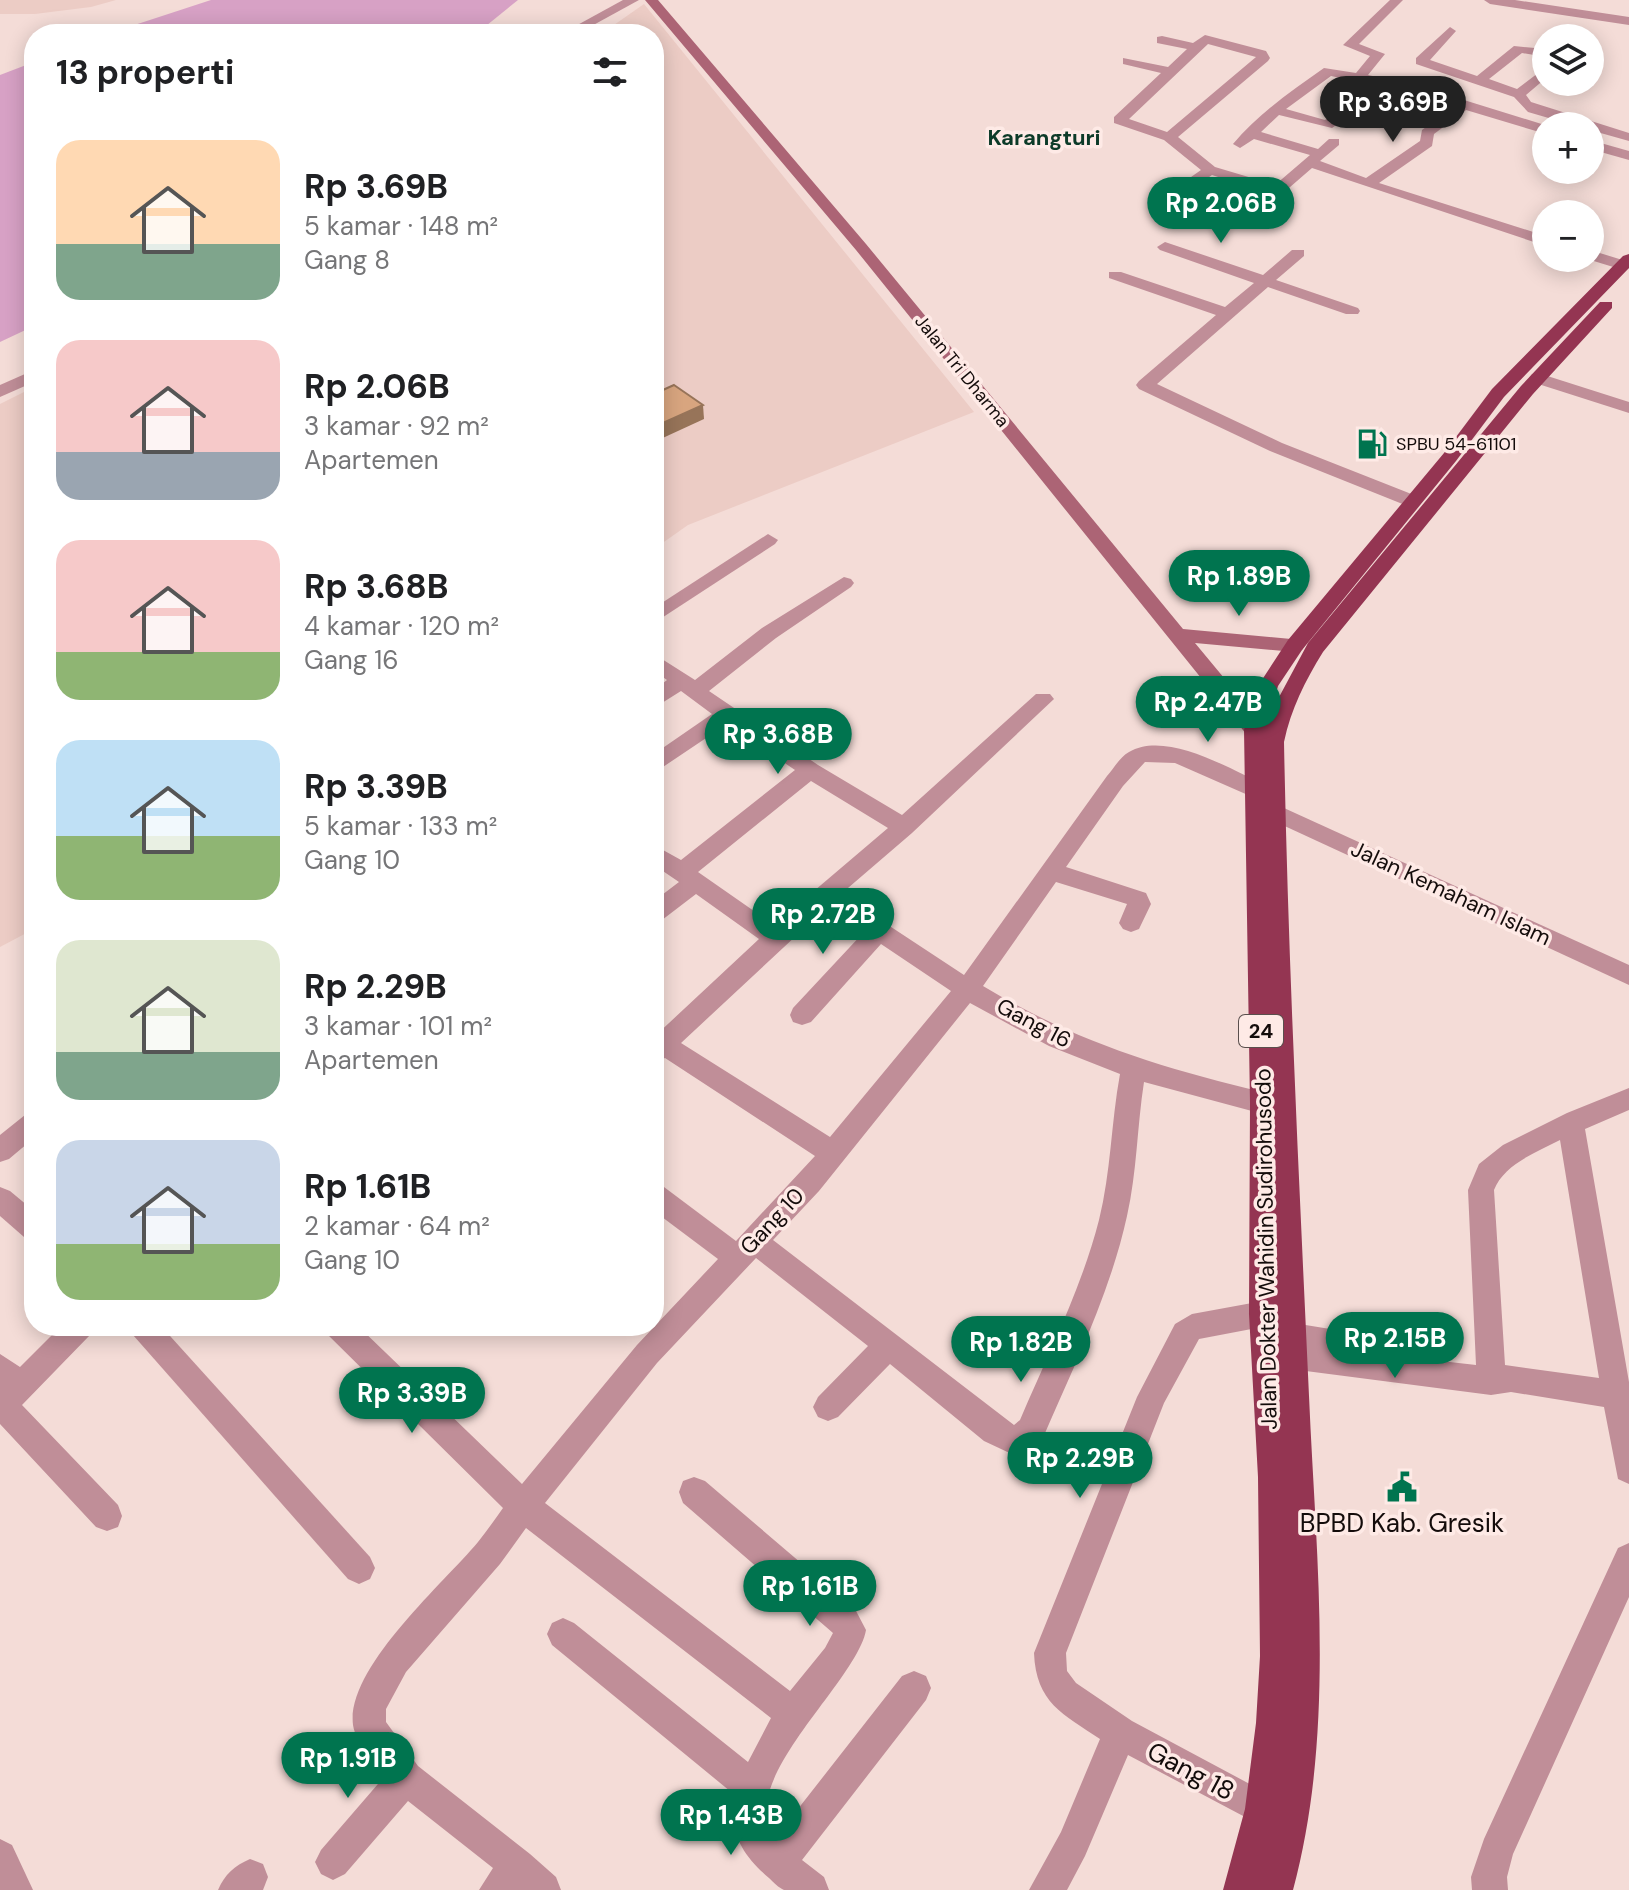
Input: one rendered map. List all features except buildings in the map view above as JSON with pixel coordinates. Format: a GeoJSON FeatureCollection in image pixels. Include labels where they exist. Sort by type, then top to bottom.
{"type":"FeatureCollection","features":[{"type":"Feature","properties":{"kind":"highway","name":"Jalan Dokter Wahidin Sudirohusodo"},"geometry":{"type":"LineString","coordinates":[[1305,646],[1538,378],[1627,268]]}},
{"type":"Feature","properties":{"kind":"highway","name":"Jalan Dokter Wahidin Sudirohusodo"},"geometry":{"type":"LineString","coordinates":[[1275,1890],[1285,1854],[1301,1745],[1303,1622],[1276,1338],[1263,1103],[1257,791],[1264,736],[1278,719],[1305,646],[1412,501],[1498,393],[1627,268]]}},
{"type":"Feature","properties":{"kind":"highway","name":"Jalan Dokter Wahidin Sudirohusodo"},"geometry":{"type":"LineString","coordinates":[[1241,1890],[1262,1809],[1273,1723],[1276,1656],[1273,811],[1264,736]]}},
{"type":"Feature","properties":{"kind":"main road","name":"Jalan Tri Dharma"},"geometry":{"type":"LineString","coordinates":[[651,0],[861,247],[1264,736]]}},
{"type":"Feature","properties":{"kind":"main road"},"geometry":{"type":"LineString","coordinates":[[1180,635],[1305,646]]}},
{"type":"Feature","properties":{"kind":"street"},"geometry":{"type":"LineString","coordinates":[[586,24],[633,0]]}},
{"type":"Feature","properties":{"kind":"street"},"geometry":{"type":"LineString","coordinates":[[1361,76],[1378,54],[1350,45],[1397,0]]}},
{"type":"Feature","properties":{"kind":"street"},"geometry":{"type":"LineString","coordinates":[[1490,0],[1629,21]]}},
{"type":"Feature","properties":{"kind":"street"},"geometry":{"type":"LineString","coordinates":[[1450,31],[1421,61],[1519,94],[1533,109],[1629,137]]}},
{"type":"Feature","properties":{"kind":"street"},"geometry":{"type":"LineString","coordinates":[[1169,137],[1263,57],[1208,39],[1195,47],[1119,120],[1169,137],[1210,170],[1277,191]]}},
{"type":"Feature","properties":{"kind":"street"},"geometry":{"type":"LineString","coordinates":[[1162,40],[1195,47]]}},
{"type":"Feature","properties":{"kind":"street"},"geometry":{"type":"LineString","coordinates":[[1479,81],[1519,49],[1532,51]]}},
{"type":"Feature","properties":{"kind":"street"},"geometry":{"type":"LineString","coordinates":[[1128,61],[1169,71]]}},
{"type":"Feature","properties":{"kind":"street"},"geometry":{"type":"LineString","coordinates":[[1532,126],[1387,82],[1328,72],[1275,110],[1244,139],[1316,158],[1368,184],[1532,237]]}},
{"type":"Feature","properties":{"kind":"street"},"geometry":{"type":"LineString","coordinates":[[1275,110],[1327,125],[1387,82]]}},
{"type":"Feature","properties":{"kind":"street"},"geometry":{"type":"LineString","coordinates":[[1519,94],[1532,83]]}},
{"type":"Feature","properties":{"kind":"street"},"geometry":{"type":"LineString","coordinates":[[1368,184],[1428,142],[1427,133],[1465,104]]}},
{"type":"Feature","properties":{"kind":"street"},"geometry":{"type":"LineString","coordinates":[[1181,219],[1248,222],[1277,191],[1334,142]]}},
{"type":"Feature","properties":{"kind":"street"},"geometry":{"type":"LineString","coordinates":[[1604,148],[1629,156]]}},
{"type":"Feature","properties":{"kind":"street"},"geometry":{"type":"LineString","coordinates":[[1176,194],[1210,170]]}},
{"type":"Feature","properties":{"kind":"street"},"geometry":{"type":"LineString","coordinates":[[1165,247],[1352,311]]}},
{"type":"Feature","properties":{"kind":"street"},"geometry":{"type":"LineString","coordinates":[[1298,253],[1145,383],[1276,447],[1412,501]]}},
{"type":"Feature","properties":{"kind":"street"},"geometry":{"type":"LineString","coordinates":[[1604,260],[1627,268]]}},
{"type":"Feature","properties":{"kind":"street"},"geometry":{"type":"LineString","coordinates":[[1115,275],[1226,313]]}},
{"type":"Feature","properties":{"kind":"street"},"geometry":{"type":"LineString","coordinates":[[1538,378],[1629,408]]}},
{"type":"Feature","properties":{"kind":"street"},"geometry":{"type":"LineString","coordinates":[[0,392],[24,380]]}},
{"type":"Feature","properties":{"kind":"street"},"geometry":{"type":"LineString","coordinates":[[664,610],[768,540]]}},
{"type":"Feature","properties":{"kind":"street"},"geometry":{"type":"LineString","coordinates":[[664,696],[688,685],[844,583]]}},
{"type":"Feature","properties":{"kind":"street"},"geometry":{"type":"LineString","coordinates":[[664,668],[810,770],[904,827]]}},
{"type":"Feature","properties":{"kind":"street"},"geometry":{"type":"LineString","coordinates":[[664,1043],[775,938],[904,827],[1043,699]]}},
{"type":"Feature","properties":{"kind":"street"},"geometry":{"type":"LineString","coordinates":[[664,758],[727,714]]}},
{"type":"Feature","properties":{"kind":"street","name":"Gang 10"},"geometry":{"type":"LineString","coordinates":[[519,1882],[406,1778],[370,1728],[369,1707],[394,1660],[489,1553],[523,1506],[647,1354],[833,1153],[969,987],[1115,781],[1135,758],[1148,752],[1170,753],[1257,791]]}},
{"type":"Feature","properties":{"kind":"street"},"geometry":{"type":"LineString","coordinates":[[664,903],[688,878],[810,770]]}},
{"type":"Feature","properties":{"kind":"street","name":"Jalan Kemaham Islam"},"geometry":{"type":"LineString","coordinates":[[1273,811],[1629,976]]}},
{"type":"Feature","properties":{"kind":"street"},"geometry":{"type":"LineString","coordinates":[[664,860],[775,938]]}},
{"type":"Feature","properties":{"kind":"street"},"geometry":{"type":"LineString","coordinates":[[1050,871],[1138,899],[1131,923]]}},
{"type":"Feature","properties":{"kind":"street","name":"Gang 16"},"geometry":{"type":"LineString","coordinates":[[826,896],[969,987],[1091,1054],[1263,1103]]}},
{"type":"Feature","properties":{"kind":"street"},"geometry":{"type":"LineString","coordinates":[[802,1015],[880,930]]}},
{"type":"Feature","properties":{"kind":"street"},"geometry":{"type":"LineString","coordinates":[[664,1053],[833,1153]]}},
{"type":"Feature","properties":{"kind":"street"},"geometry":{"type":"LineString","coordinates":[[664,1201],[746,1249],[889,1345],[995,1431],[1016,1442],[1031,1430],[1083,1308],[1109,1237],[1118,1195],[1124,1118],[1134,1068]]}},
{"type":"Feature","properties":{"kind":"street"},"geometry":{"type":"LineString","coordinates":[[1497,1376],[1481,1190],[1488,1172],[1501,1160],[1629,1099]]}},
{"type":"Feature","properties":{"kind":"street"},"geometry":{"type":"LineString","coordinates":[[1571,1125],[1623,1397],[1629,1469]]}},
{"type":"Feature","properties":{"kind":"street"},"geometry":{"type":"LineString","coordinates":[[0,1151],[24,1131]]}},
{"type":"Feature","properties":{"kind":"street"},"geometry":{"type":"LineString","coordinates":[[0,1199],[24,1219]]}},
{"type":"Feature","properties":{"kind":"street","name":"Gang 18"},"geometry":{"type":"LineString","coordinates":[[1262,1809],[1120,1733],[1064,1695],[1051,1676],[1050,1653],[1152,1397],[1185,1333],[1192,1327],[1276,1338]]}},
{"type":"Feature","properties":{"kind":"street"},"geometry":{"type":"LineString","coordinates":[[69,1336],[6,1392],[107,1516]]}},
{"type":"Feature","properties":{"kind":"street"},"geometry":{"type":"LineString","coordinates":[[152,1336],[359,1568]]}},
{"type":"Feature","properties":{"kind":"street"},"geometry":{"type":"LineString","coordinates":[[348,1336],[523,1506],[793,1714]]}},
{"type":"Feature","properties":{"kind":"street"},"geometry":{"type":"LineString","coordinates":[[1276,1338],[1623,1397]]}},
{"type":"Feature","properties":{"kind":"street"},"geometry":{"type":"LineString","coordinates":[[828,1407],[889,1345]]}},
{"type":"Feature","properties":{"kind":"street"},"geometry":{"type":"LineString","coordinates":[[694,1492],[844,1620],[850,1630],[846,1646],[793,1714],[753,1788],[749,1825],[754,1838],[811,1890]]}},
{"type":"Feature","properties":{"kind":"street"},"geometry":{"type":"LineString","coordinates":[[1490,1890],[1489,1877],[1496,1851],[1629,1559]]}},
{"type":"Feature","properties":{"kind":"street"},"geometry":{"type":"LineString","coordinates":[[563,1634],[753,1788]]}},
{"type":"Feature","properties":{"kind":"street"},"geometry":{"type":"LineString","coordinates":[[779,1861],[914,1688]]}},
{"type":"Feature","properties":{"kind":"street"},"geometry":{"type":"LineString","coordinates":[[1047,1890],[1073,1844],[1120,1733]]}},
{"type":"Feature","properties":{"kind":"street"},"geometry":{"type":"LineString","coordinates":[[333,1862],[406,1778]]}},
{"type":"Feature","properties":{"kind":"street"},"geometry":{"type":"LineString","coordinates":[[0,1857],[15,1890]]}},
{"type":"Feature","properties":{"kind":"shaded area"},"geometry":{"type":"Polygon","coordinates":[[[0,0],[116,0],[91,7],[35,14],[0,14],[0,0]]]}},
{"type":"Feature","properties":{"kind":"shaded area"},"geometry":{"type":"Polygon","coordinates":[[[211,0],[518,0],[488,24],[138,24],[211,0]]]}},
{"type":"Feature","properties":{"kind":"shaded area"},"geometry":{"type":"Polygon","coordinates":[[[644,4],[660,24],[615,24],[644,4]]]}},
{"type":"Feature","properties":{"kind":"shaded area"},"geometry":{"type":"Polygon","coordinates":[[[664,29],[974,412],[688,525],[664,542],[664,29]]]}},
{"type":"Feature","properties":{"kind":"shaded area"},"geometry":{"type":"Polygon","coordinates":[[[24,66],[24,331],[0,342],[0,75],[24,66]]]}},
{"type":"Feature","properties":{"kind":"shaded area"},"geometry":{"type":"Polygon","coordinates":[[[24,392],[24,934],[0,947],[0,404],[24,392]]]}},
{"type":"Feature","properties":{"kind":"place","name":"SPBU 54-61101"},"geometry":{"type":"Point","coordinates":[1372,444]}},
{"type":"Feature","properties":{"kind":"place","name":"BPBD Kab. Gresik"},"geometry":{"type":"Point","coordinates":[1402,1487]}},
{"type":"Feature","properties":{"kind":"district","name":"Karangturi"},"geometry":{"type":"Point","coordinates":[1044,137]}}]}
